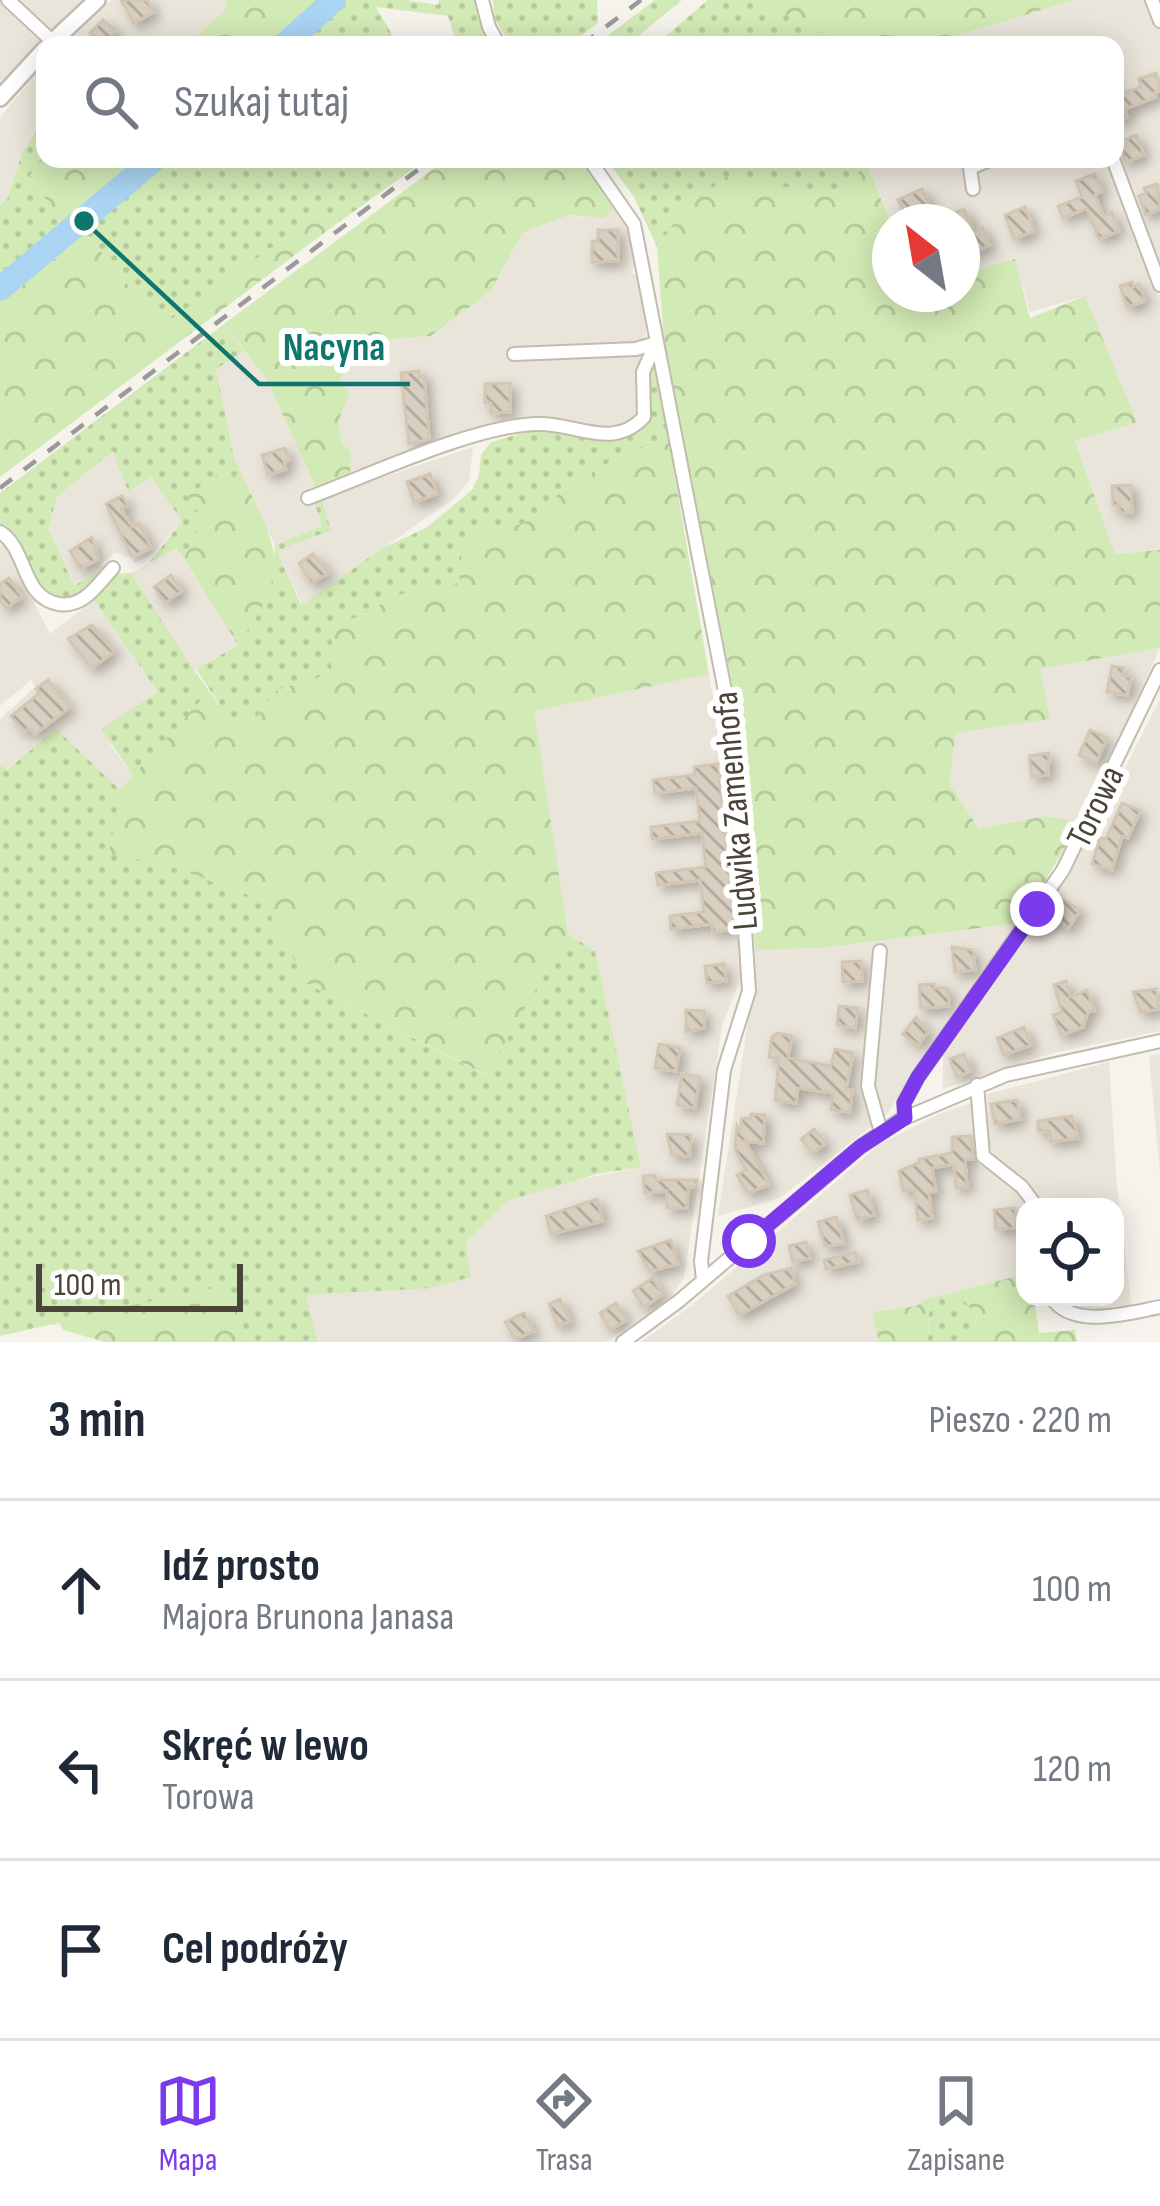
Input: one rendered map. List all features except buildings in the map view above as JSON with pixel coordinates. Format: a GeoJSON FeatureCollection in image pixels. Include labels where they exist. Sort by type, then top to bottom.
{"type":"FeatureCollection","features":[{"type":"Feature","properties":{"kind":"street"},"geometry":{"type":"LineString","coordinates":[[8,0],[41,36]]}},
{"type":"Feature","properties":{"kind":"street"},"geometry":{"type":"LineString","coordinates":[[59,36],[97,0]]}},
{"type":"Feature","properties":{"kind":"street"},"geometry":{"type":"LineString","coordinates":[[482,0],[494,36]]}},
{"type":"Feature","properties":{"kind":"street"},"geometry":{"type":"LineString","coordinates":[[1152,0],[1160,21]]}},
{"type":"Feature","properties":{"kind":"street"},"geometry":{"type":"LineString","coordinates":[[0,98],[36,59]]}},
{"type":"Feature","properties":{"kind":"street","name":"Ludwika Zamenhofa"},"geometry":{"type":"LineString","coordinates":[[595,168],[634,224],[732,728],[749,991],[724,1070],[701,1261],[703,1280]]}},
{"type":"Feature","properties":{"kind":"street"},"geometry":{"type":"LineString","coordinates":[[970,168],[974,189]]}},
{"type":"Feature","properties":{"kind":"street"},"geometry":{"type":"LineString","coordinates":[[1116,168],[1160,285]]}},
{"type":"Feature","properties":{"kind":"street"},"geometry":{"type":"LineString","coordinates":[[514,353],[636,350],[656,344]]}},
{"type":"Feature","properties":{"kind":"street","name":"Ludwika Zamenhofa"},"geometry":{"type":"LineString","coordinates":[[308,499],[495,429],[542,423],[620,435],[644,417],[643,372],[656,344]]}},
{"type":"Feature","properties":{"kind":"street"},"geometry":{"type":"LineString","coordinates":[[0,532],[11,540],[37,593],[55,603],[70,604],[88,596],[113,568]]}},
{"type":"Feature","properties":{"kind":"street","name":"Torowa"},"geometry":{"type":"LineString","coordinates":[[905,1118],[904,1103],[918,1077],[1063,870],[1160,670]]}},
{"type":"Feature","properties":{"kind":"street"},"geometry":{"type":"LineString","coordinates":[[880,951],[868,1087],[881,1132]]}},
{"type":"Feature","properties":{"kind":"street"},"geometry":{"type":"LineString","coordinates":[[623,1342],[881,1132],[905,1118],[1031,1067],[1160,1041]]}},
{"type":"Feature","properties":{"kind":"street"},"geometry":{"type":"LineString","coordinates":[[977,1085],[983,1156],[1030,1198]]}},
{"type":"Feature","properties":{"kind":"street"},"geometry":{"type":"LineString","coordinates":[[1058,1306],[1078,1315],[1119,1315],[1160,1307]]}},
{"type":"Feature","properties":{"kind":"shaded area"},"geometry":{"type":"Polygon","coordinates":[[[0,0],[83,0],[47,36],[36,36],[36,48],[0,84],[0,0]]]}},
{"type":"Feature","properties":{"kind":"shaded area"},"geometry":{"type":"Polygon","coordinates":[[[113,0],[225,0],[229,5],[196,36],[70,36],[95,10],[113,0]]]}},
{"type":"Feature","properties":{"kind":"shaded area"},"geometry":{"type":"Polygon","coordinates":[[[1075,0],[1160,0],[1160,265],[1121,168],[1124,36],[957,36],[1075,0]]]}},
{"type":"Feature","properties":{"kind":"shaded area"},"geometry":{"type":"Polygon","coordinates":[[[36,74],[36,127],[7,200],[0,204],[0,117],[36,74]]]}},
{"type":"Feature","properties":{"kind":"shaded area"},"geometry":{"type":"Polygon","coordinates":[[[869,168],[1108,168],[1160,298],[1160,550],[1115,554],[1075,439],[1085,296],[1030,312],[1015,260],[980,270],[980,204],[883,204],[869,168]]]}},
{"type":"Feature","properties":{"kind":"shaded area"},"geometry":{"type":"Polygon","coordinates":[[[619,205],[629,226],[635,261],[632,273],[638,275],[646,332],[644,341],[630,352],[648,354],[641,417],[621,433],[493,427],[316,493],[316,487],[311,488],[323,526],[275,545],[234,459],[216,369],[244,351],[267,380],[316,486],[350,474],[351,453],[342,442],[338,422],[349,394],[340,383],[352,349],[381,340],[432,336],[491,291],[522,233],[569,215],[584,217],[619,205]]]}},
{"type":"Feature","properties":{"kind":"shaded area"},"geometry":{"type":"Polygon","coordinates":[[[473,447],[469,481],[456,497],[302,605],[277,551],[330,530],[321,498],[473,447]]]}},
{"type":"Feature","properties":{"kind":"shaded area"},"geometry":{"type":"Polygon","coordinates":[[[114,450],[128,490],[152,476],[182,521],[154,553],[135,563],[115,553],[102,563],[104,568],[74,587],[48,530],[57,497],[114,450]]]}},
{"type":"Feature","properties":{"kind":"shaded area"},"geometry":{"type":"Polygon","coordinates":[[[4,543],[50,634],[94,600],[158,692],[110,744],[133,776],[120,790],[56,730],[7,771],[0,765],[0,719],[35,687],[31,680],[0,706],[0,546],[4,543]]]}},
{"type":"Feature","properties":{"kind":"shaded area"},"geometry":{"type":"Polygon","coordinates":[[[177,548],[238,644],[194,670],[131,573],[177,548]]]}},
{"type":"Feature","properties":{"kind":"shaded area"},"geometry":{"type":"Polygon","coordinates":[[[1160,648],[1080,822],[1045,816],[979,829],[950,784],[955,732],[1039,669],[1160,648]]]}},
{"type":"Feature","properties":{"kind":"shaded area"},"geometry":{"type":"Polygon","coordinates":[[[709,674],[721,743],[742,975],[722,1026],[684,1278],[669,1299],[606,1342],[318,1342],[306,1295],[434,1286],[470,1277],[466,1243],[507,1201],[533,1189],[641,1167],[595,951],[568,934],[533,711],[709,674]]]}},
{"type":"Feature","properties":{"kind":"shaded area"},"geometry":{"type":"Polygon","coordinates":[[[1160,699],[1160,1031],[1053,1053],[943,1089],[943,1054],[1005,968],[1098,822],[1160,699]]]}},
{"type":"Feature","properties":{"kind":"shaded area"},"geometry":{"type":"Polygon","coordinates":[[[1020,923],[886,1115],[780,1198],[718,1216],[755,977],[755,950],[823,948],[1020,923]]]}},
{"type":"Feature","properties":{"kind":"shaded area"},"geometry":{"type":"Polygon","coordinates":[[[1160,1054],[1160,1172],[1149,1056],[1160,1054]]]}},
{"type":"Feature","properties":{"kind":"shaded area"},"geometry":{"type":"Polygon","coordinates":[[[1109,1062],[1118,1198],[1038,1198],[997,1161],[989,1146],[987,1094],[1109,1062]]]}},
{"type":"Feature","properties":{"kind":"shaded area"},"geometry":{"type":"Polygon","coordinates":[[[971,1103],[980,1167],[989,1165],[1028,1198],[1016,1198],[1016,1277],[916,1306],[873,1312],[879,1342],[641,1342],[691,1306],[880,1144],[971,1103]]]}},
{"type":"Feature","properties":{"kind":"shaded area"},"geometry":{"type":"Polygon","coordinates":[[[1124,1244],[1132,1308],[1084,1313],[1070,1306],[1124,1306],[1124,1244]]]}},
{"type":"Feature","properties":{"kind":"green space"},"geometry":{"type":"Polygon","coordinates":[[[225,0],[327,0],[285,36],[196,36],[228,6],[225,0]]]}},
{"type":"Feature","properties":{"kind":"green space"},"geometry":{"type":"Polygon","coordinates":[[[340,0],[438,5],[439,0],[477,0],[485,36],[454,36],[448,16],[376,7],[393,36],[299,36],[340,0]]]}},
{"type":"Feature","properties":{"kind":"green space"},"geometry":{"type":"Polygon","coordinates":[[[493,0],[597,0],[598,23],[581,36],[505,36],[494,18],[493,0]]]}},
{"type":"Feature","properties":{"kind":"green space"},"geometry":{"type":"Polygon","coordinates":[[[655,0],[682,0],[638,36],[607,36],[655,0]]]}},
{"type":"Feature","properties":{"kind":"green space"},"geometry":{"type":"Polygon","coordinates":[[[708,0],[756,0],[830,36],[666,36],[708,0]]]}},
{"type":"Feature","properties":{"kind":"green space"},"geometry":{"type":"Polygon","coordinates":[[[756,0],[1075,0],[957,36],[830,36],[756,0]]]}},
{"type":"Feature","properties":{"kind":"green space"},"geometry":{"type":"Polygon","coordinates":[[[36,129],[36,168],[31,175],[66,229],[0,283],[0,204],[7,200],[23,151],[36,129]]]}},
{"type":"Feature","properties":{"kind":"green space"},"geometry":{"type":"Polygon","coordinates":[[[36,167],[135,168],[66,229],[30,175],[36,167]]]}},
{"type":"Feature","properties":{"kind":"green space"},"geometry":{"type":"Polygon","coordinates":[[[151,168],[414,168],[332,227],[318,215],[161,327],[82,228],[151,168]]]}},
{"type":"Feature","properties":{"kind":"green space"},"geometry":{"type":"Polygon","coordinates":[[[435,168],[590,168],[619,205],[603,218],[569,215],[522,233],[491,291],[431,336],[381,340],[352,349],[340,382],[349,394],[338,422],[342,442],[351,453],[350,474],[316,487],[267,380],[224,324],[435,168]]]}},
{"type":"Feature","properties":{"kind":"green space"},"geometry":{"type":"Polygon","coordinates":[[[613,168],[865,168],[834,195],[683,210],[657,247],[634,197],[613,168]]]}},
{"type":"Feature","properties":{"kind":"green space"},"geometry":{"type":"Polygon","coordinates":[[[869,168],[883,204],[872,204],[872,312],[980,312],[980,270],[1015,259],[1030,318],[1085,296],[1137,423],[1075,440],[1115,554],[1160,550],[1160,648],[1040,669],[1050,719],[955,733],[950,784],[979,829],[1045,816],[1080,822],[1020,923],[822,948],[755,950],[743,740],[664,341],[657,247],[683,210],[726,177],[834,195],[869,168]]]}},
{"type":"Feature","properties":{"kind":"green space"},"geometry":{"type":"Polygon","coordinates":[[[319,214],[332,227],[0,477],[0,293],[82,228],[161,326],[319,214]]]}},
{"type":"Feature","properties":{"kind":"green space"},"geometry":{"type":"Polygon","coordinates":[[[224,324],[244,351],[216,369],[234,458],[242,475],[216,476],[187,496],[206,523],[184,559],[177,548],[149,563],[182,521],[152,477],[128,491],[113,451],[57,497],[48,529],[74,586],[101,570],[76,596],[40,591],[12,533],[0,528],[0,493],[224,324]]]}},
{"type":"Feature","properties":{"kind":"green space"},"geometry":{"type":"Polygon","coordinates":[[[651,365],[658,373],[674,442],[629,451],[568,486],[523,524],[486,528],[459,583],[331,674],[277,690],[258,716],[243,725],[213,720],[220,705],[196,669],[238,645],[232,635],[267,596],[275,545],[322,526],[314,501],[321,498],[331,530],[277,551],[301,605],[383,548],[426,528],[472,490],[481,455],[491,442],[544,427],[618,441],[642,430],[651,365]]]}},
{"type":"Feature","properties":{"kind":"green space"},"geometry":{"type":"Polygon","coordinates":[[[669,443],[709,674],[534,711],[568,934],[486,1075],[306,983],[263,900],[167,865],[109,854],[120,790],[201,700],[194,670],[220,706],[214,720],[243,725],[258,716],[277,690],[331,674],[332,629],[412,589],[459,583],[462,552],[486,527],[523,524],[568,486],[629,451],[669,443]]]}},
{"type":"Feature","properties":{"kind":"green space"},"geometry":{"type":"Polygon","coordinates":[[[242,475],[270,537],[274,571],[261,609],[246,633],[232,635],[184,559],[206,523],[187,496],[216,476],[242,475]]]}},
{"type":"Feature","properties":{"kind":"green space"},"geometry":{"type":"Polygon","coordinates":[[[131,573],[194,670],[202,700],[133,776],[102,729],[158,692],[94,600],[115,574],[131,573]]]}},
{"type":"Feature","properties":{"kind":"green space"},"geometry":{"type":"Polygon","coordinates":[[[56,729],[120,790],[110,853],[167,865],[263,900],[306,983],[485,1075],[568,934],[595,951],[641,1167],[597,1174],[507,1201],[466,1243],[471,1277],[431,1288],[306,1295],[318,1342],[253,1342],[218,1287],[0,1336],[0,765],[7,770],[56,729]]]}},
{"type":"Feature","properties":{"kind":"green space"},"geometry":{"type":"Polygon","coordinates":[[[1016,1276],[1016,1306],[1035,1306],[1039,1333],[1075,1330],[1077,1342],[974,1342],[971,1331],[977,1318],[963,1300],[952,1297],[929,1301],[928,1342],[879,1342],[872,1312],[916,1306],[928,1299],[1016,1276]]]}},
{"type":"Feature","properties":{"kind":"green space"},"geometry":{"type":"Polygon","coordinates":[[[218,1287],[253,1342],[105,1342],[63,1330],[58,1321],[218,1287]]]}},
{"type":"Feature","properties":{"kind":"green space"},"geometry":{"type":"Polygon","coordinates":[[[956,1294],[966,1298],[977,1318],[971,1331],[974,1342],[928,1342],[929,1301],[956,1294]]]}},
{"type":"Feature","properties":{"kind":"waterway"},"geometry":{"type":"LineString","coordinates":[[294,36],[334,0]]}},
{"type":"Feature","properties":{"kind":"waterway"},"geometry":{"type":"LineString","coordinates":[[0,289],[144,168]]}},
{"type":"Feature","properties":{"kind":"railway"},"geometry":{"type":"LineString","coordinates":[[594,36],[641,0]]}},
{"type":"Feature","properties":{"kind":"railway"},"geometry":{"type":"LineString","coordinates":[[0,488],[420,168]]}},
{"type":"Feature","properties":{"kind":"place","name":"Nacyna"},"geometry":{"type":"Point","coordinates":[84,221]}},
{"type":"Feature","properties":{"kind":"route"},"geometry":{"type":"LineString","coordinates":[[749,1241],[860,1147],[905,1118],[904,1103],[918,1077],[1037,909]]}}]}
